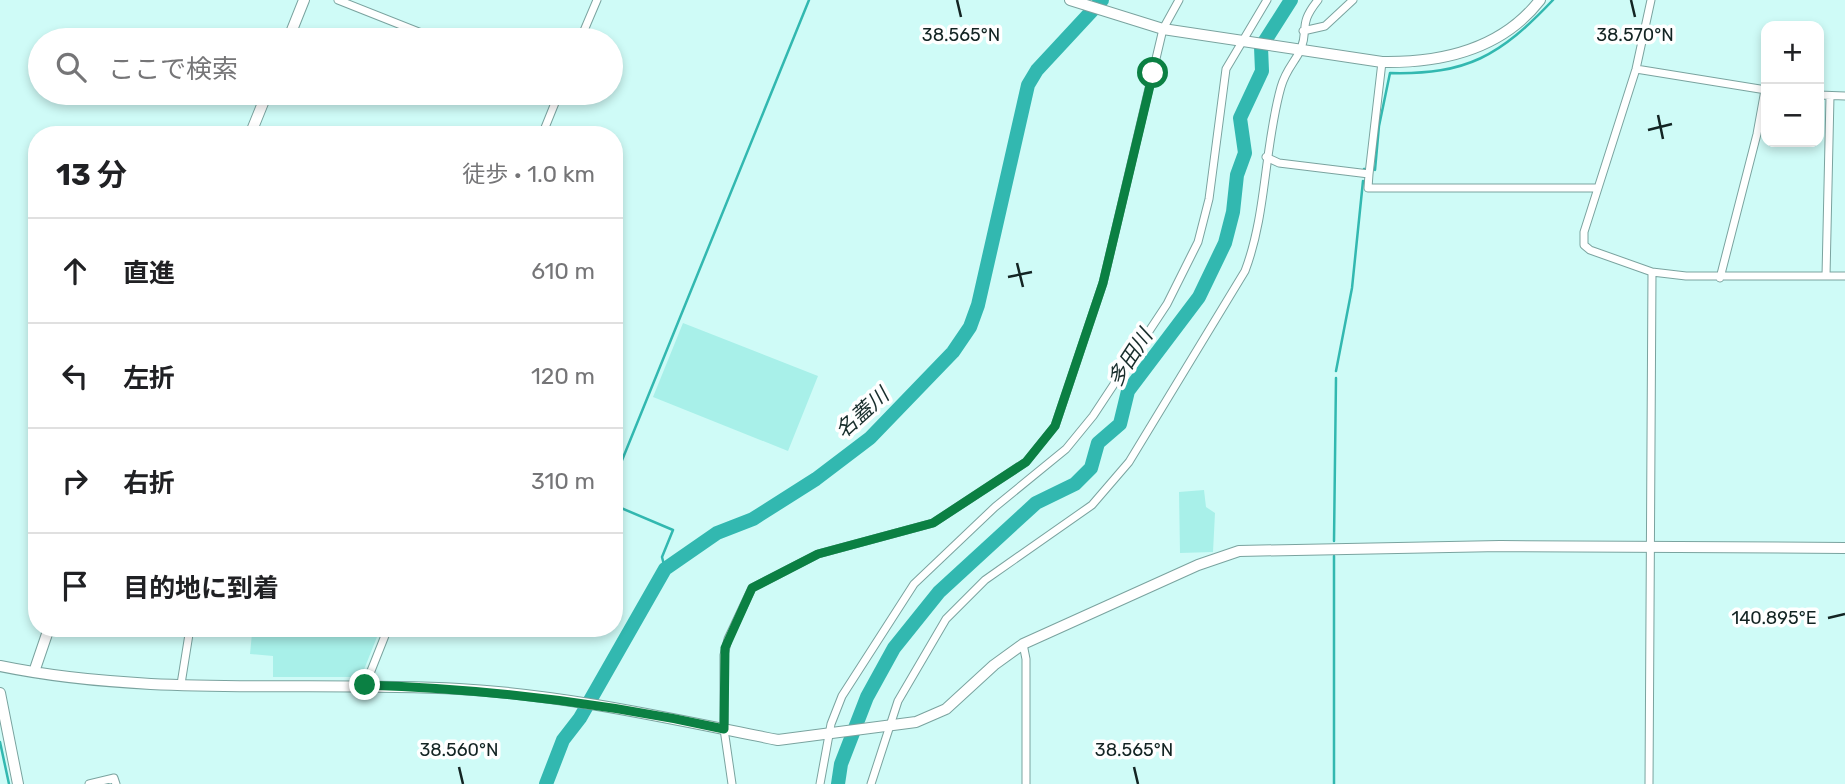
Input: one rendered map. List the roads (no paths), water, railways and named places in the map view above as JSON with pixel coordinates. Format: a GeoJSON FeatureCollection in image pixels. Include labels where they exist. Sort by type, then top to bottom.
{"type":"FeatureCollection","features":[{"type":"Feature","properties":{"kind":"street"},"geometry":{"type":"LineString","coordinates":[[293,28],[304,0]]}},
{"type":"Feature","properties":{"kind":"street"},"geometry":{"type":"LineString","coordinates":[[338,0],[409,28]]}},
{"type":"Feature","properties":{"kind":"street"},"geometry":{"type":"LineString","coordinates":[[585,28],[597,0]]}},
{"type":"Feature","properties":{"kind":"street"},"geometry":{"type":"LineString","coordinates":[[1070,0],[1163,29],[1382,62],[1432,61],[1471,49],[1518,23],[1540,0]]}},
{"type":"Feature","properties":{"kind":"street"},"geometry":{"type":"LineString","coordinates":[[732,784],[724,729],[725,648],[752,588],[818,554],[933,523],[1026,462],[1055,426],[1103,283],[1163,29],[1179,0]]}},
{"type":"Feature","properties":{"kind":"street"},"geometry":{"type":"LineString","coordinates":[[820,784],[842,696],[914,584],[995,507],[1066,449],[1093,416],[1167,304],[1198,242],[1209,199],[1226,69],[1246,42],[1266,0]]}},
{"type":"Feature","properties":{"kind":"street"},"geometry":{"type":"LineString","coordinates":[[871,784],[887,726],[898,701],[946,619],[985,580],[1092,505],[1129,462],[1245,271],[1252,254],[1266,157],[1281,88],[1297,50],[1308,13],[1318,0]]}},
{"type":"Feature","properties":{"kind":"street"},"geometry":{"type":"LineString","coordinates":[[1303,32],[1325,26],[1353,0]]}},
{"type":"Feature","properties":{"kind":"street"},"geometry":{"type":"LineString","coordinates":[[1651,0],[1636,69],[1596,188],[1584,232],[1584,245],[1590,250],[1652,272],[1720,278],[1845,276]]}},
{"type":"Feature","properties":{"kind":"street"},"geometry":{"type":"LineString","coordinates":[[1382,62],[1368,187],[1596,188]]}},
{"type":"Feature","properties":{"kind":"street"},"geometry":{"type":"LineString","coordinates":[[1636,69],[1761,89]]}},
{"type":"Feature","properties":{"kind":"street"},"geometry":{"type":"LineString","coordinates":[[1824,95],[1845,96]]}},
{"type":"Feature","properties":{"kind":"street"},"geometry":{"type":"LineString","coordinates":[[1826,276],[1830,96]]}},
{"type":"Feature","properties":{"kind":"street"},"geometry":{"type":"LineString","coordinates":[[254,126],[262,105]]}},
{"type":"Feature","properties":{"kind":"street"},"geometry":{"type":"LineString","coordinates":[[546,126],[554,105]]}},
{"type":"Feature","properties":{"kind":"street"},"geometry":{"type":"LineString","coordinates":[[1720,278],[1761,114]]}},
{"type":"Feature","properties":{"kind":"street"},"geometry":{"type":"LineString","coordinates":[[1266,157],[1279,163],[1369,174]]}},
{"type":"Feature","properties":{"kind":"street"},"geometry":{"type":"LineString","coordinates":[[1649,784],[1652,272]]}},
{"type":"Feature","properties":{"kind":"street"},"geometry":{"type":"LineString","coordinates":[[0,666],[98,682],[365,685],[463,689],[596,704],[778,740],[915,722],[946,709],[994,664],[1023,644],[1198,565],[1239,551],[1649,546],[1845,548]]}},
{"type":"Feature","properties":{"kind":"street"},"geometry":{"type":"LineString","coordinates":[[27,671],[44,637]]}},
{"type":"Feature","properties":{"kind":"street"},"geometry":{"type":"LineString","coordinates":[[181,684],[189,637]]}},
{"type":"Feature","properties":{"kind":"street"},"geometry":{"type":"LineString","coordinates":[[365,685],[384,637]]}},
{"type":"Feature","properties":{"kind":"street"},"geometry":{"type":"LineString","coordinates":[[1023,644],[1026,659],[1026,784]]}},
{"type":"Feature","properties":{"kind":"street"},"geometry":{"type":"LineString","coordinates":[[0,693],[18,784]]}},
{"type":"Feature","properties":{"kind":"street"},"geometry":{"type":"LineString","coordinates":[[89,784],[114,778],[116,784]]}},
{"type":"Feature","properties":{"kind":"waterway"},"geometry":{"type":"LineString","coordinates":[[623,458],[809,0]]}},
{"type":"Feature","properties":{"kind":"waterway","name":"名蓋川"},"geometry":{"type":"LineString","coordinates":[[546,784],[563,740],[580,718],[665,569],[717,533],[753,519],[816,479],[870,438],[953,352],[970,327],[978,305],[1028,85],[1037,70],[1102,0]]}},
{"type":"Feature","properties":{"kind":"waterway","name":"多田川"},"geometry":{"type":"LineString","coordinates":[[838,784],[841,764],[867,697],[894,648],[939,592],[1036,503],[1075,484],[1091,468],[1098,443],[1120,424],[1128,391],[1199,297],[1225,243],[1233,212],[1237,175],[1245,153],[1240,118],[1262,71],[1261,47],[1291,0]]}},
{"type":"Feature","properties":{"kind":"waterway"},"geometry":{"type":"LineString","coordinates":[[1375,170],[1379,126],[1390,73],[1441,70],[1481,58],[1516,35],[1553,0]]}},
{"type":"Feature","properties":{"kind":"waterway"},"geometry":{"type":"LineString","coordinates":[[1336,371],[1352,288],[1363,181]]}},
{"type":"Feature","properties":{"kind":"waterway"},"geometry":{"type":"LineString","coordinates":[[1334,541],[1336,378]]}},
{"type":"Feature","properties":{"kind":"waterway"},"geometry":{"type":"LineString","coordinates":[[623,509],[673,530],[662,557],[665,569]]}},
{"type":"Feature","properties":{"kind":"waterway"},"geometry":{"type":"LineString","coordinates":[[1334,556],[1334,784]]}},
{"type":"Feature","properties":{"kind":"waterway"},"geometry":{"type":"LineString","coordinates":[[0,742],[9,784]]}}]}
